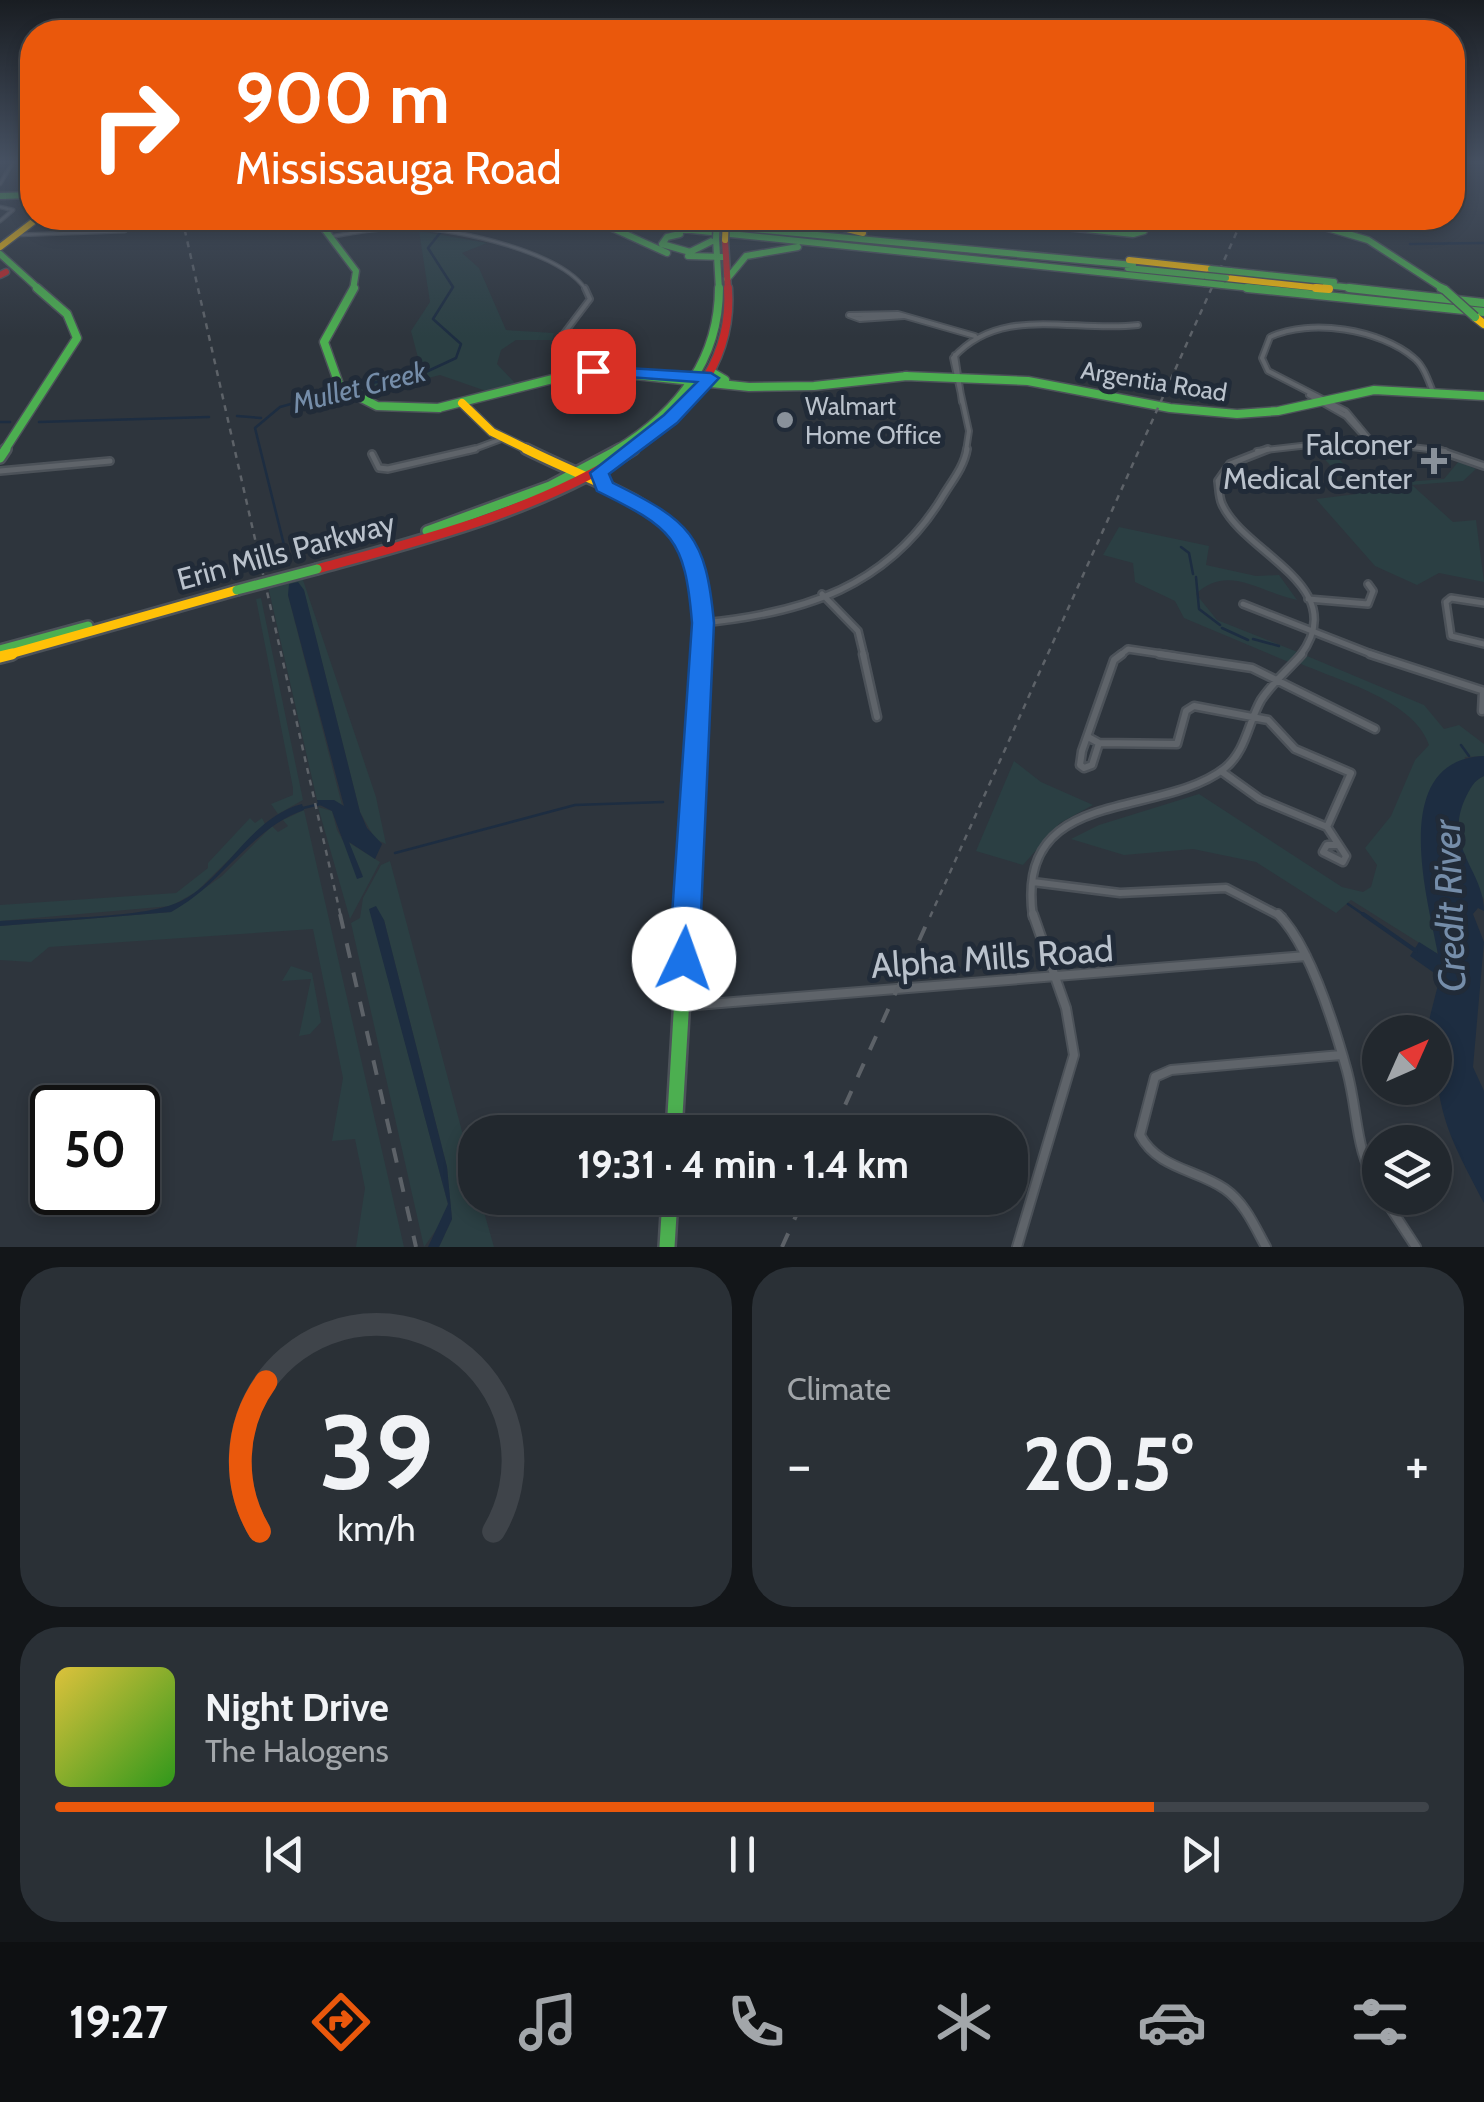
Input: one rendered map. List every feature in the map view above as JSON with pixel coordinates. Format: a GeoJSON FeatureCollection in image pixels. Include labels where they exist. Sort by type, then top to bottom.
{"type":"FeatureCollection","features":[{"type":"Feature","properties":{"kind":"main road"},"geometry":{"type":"LineString","coordinates":[[0,458],[77,338],[70,318],[5,273],[0,250],[21,230]]}},
{"type":"Feature","properties":{"kind":"main road","name":"Argentia Road"},"geometry":{"type":"LineString","coordinates":[[326,230],[357,277],[353,292],[324,342],[343,390],[377,406],[469,406],[569,374],[593,371],[755,386],[814,386],[905,376],[996,379],[1208,412],[1278,411],[1374,390],[1484,396]]}},
{"type":"Feature","properties":{"kind":"main road"},"geometry":{"type":"LineString","coordinates":[[623,230],[670,254],[721,257]]}},
{"type":"Feature","properties":{"kind":"main road"},"geometry":{"type":"LineString","coordinates":[[692,230],[1089,270]]}},
{"type":"Feature","properties":{"kind":"main road"},"geometry":{"type":"LineString","coordinates":[[579,474],[644,431],[702,380],[716,324],[719,230]]}},
{"type":"Feature","properties":{"kind":"main road"},"geometry":{"type":"LineString","coordinates":[[723,230],[721,239],[708,248],[693,251],[662,244],[674,234],[696,233],[837,245]]}},
{"type":"Feature","properties":{"kind":"main road"},"geometry":{"type":"LineString","coordinates":[[723,230],[1207,276]]}},
{"type":"Feature","properties":{"kind":"main road"},"geometry":{"type":"LineString","coordinates":[[756,230],[1226,278],[1483,311]]}},
{"type":"Feature","properties":{"kind":"main road"},"geometry":{"type":"LineString","coordinates":[[800,230],[974,246]]}},
{"type":"Feature","properties":{"kind":"main road"},"geometry":{"type":"LineString","coordinates":[[849,230],[1207,276]]}},
{"type":"Feature","properties":{"kind":"main road"},"geometry":{"type":"LineString","coordinates":[[1095,230],[1133,234],[1144,230]]}},
{"type":"Feature","properties":{"kind":"main road"},"geometry":{"type":"LineString","coordinates":[[1339,230],[1389,251],[1483,311]]}},
{"type":"Feature","properties":{"kind":"main road"},"geometry":{"type":"LineString","coordinates":[[726,279],[746,256],[796,247],[1207,276]]}},
{"type":"Feature","properties":{"kind":"main road"},"geometry":{"type":"LineString","coordinates":[[549,463],[579,474],[605,465],[658,430],[702,380],[726,339],[726,279],[721,257]]}},
{"type":"Feature","properties":{"kind":"main road"},"geometry":{"type":"LineString","coordinates":[[1226,278],[1483,311]]}},
{"type":"Feature","properties":{"kind":"main road"},"geometry":{"type":"LineString","coordinates":[[469,406],[504,438],[657,513],[682,534],[700,582],[703,623],[675,1115]]}},
{"type":"Feature","properties":{"kind":"main road"},"geometry":{"type":"LineString","coordinates":[[536,454],[560,471],[557,481]]}},
{"type":"Feature","properties":{"kind":"main road"},"geometry":{"type":"LineString","coordinates":[[604,485],[599,473],[605,465]]}},
{"type":"Feature","properties":{"kind":"main road","name":"Erin Mills Parkway"},"geometry":{"type":"LineString","coordinates":[[316,566],[460,521],[579,474]]}},
{"type":"Feature","properties":{"kind":"main road","name":"Erin Mills Parkway"},"geometry":{"type":"LineString","coordinates":[[0,654],[466,526],[579,474]]}},
{"type":"Feature","properties":{"kind":"main road"},"geometry":{"type":"LineString","coordinates":[[668,1247],[670,1215]]}},
{"type":"Feature","properties":{"kind":"street"},"geometry":{"type":"LineString","coordinates":[[13,236],[125,230]]}},
{"type":"Feature","properties":{"kind":"street"},"geometry":{"type":"LineString","coordinates":[[331,236],[372,230]]}},
{"type":"Feature","properties":{"kind":"street"},"geometry":{"type":"LineString","coordinates":[[439,230],[488,240],[586,283],[590,299],[560,335],[560,356],[569,374]]}},
{"type":"Feature","properties":{"kind":"street"},"geometry":{"type":"LineString","coordinates":[[904,316],[860,320],[849,315],[904,316],[975,336],[1027,325],[1138,325]]}},
{"type":"Feature","properties":{"kind":"street"},"geometry":{"type":"LineString","coordinates":[[1370,440],[1346,416],[1263,365],[1270,337],[1299,328],[1381,339],[1417,361],[1432,392]]}},
{"type":"Feature","properties":{"kind":"street"},"geometry":{"type":"LineString","coordinates":[[703,623],[756,618],[822,594],[882,568],[909,546],[967,458],[970,445],[956,355],[975,336]]}},
{"type":"Feature","properties":{"kind":"street"},"geometry":{"type":"LineString","coordinates":[[372,454],[379,468],[388,468],[467,452],[504,438]]}},
{"type":"Feature","properties":{"kind":"street"},"geometry":{"type":"LineString","coordinates":[[1018,1247],[1074,1056],[1073,1032],[1033,914],[1032,882],[1049,843],[1083,816],[1188,786],[1221,771],[1244,747],[1264,695],[1306,650],[1315,630],[1308,599],[1227,512],[1216,489],[1218,475],[1232,461],[1262,449],[1370,440],[1429,447],[1484,466]]}},
{"type":"Feature","properties":{"kind":"street"},"geometry":{"type":"LineString","coordinates":[[0,470],[110,460]]}},
{"type":"Feature","properties":{"kind":"street"},"geometry":{"type":"LineString","coordinates":[[1308,599],[1368,604],[1373,592],[1368,584]]}},
{"type":"Feature","properties":{"kind":"street"},"geometry":{"type":"LineString","coordinates":[[822,594],[858,631],[877,717]]}},
{"type":"Feature","properties":{"kind":"street"},"geometry":{"type":"LineString","coordinates":[[1484,603],[1451,598],[1446,602],[1447,632],[1484,644]]}},
{"type":"Feature","properties":{"kind":"street"},"geometry":{"type":"LineString","coordinates":[[1243,604],[1406,668],[1484,691],[1482,711]]}},
{"type":"Feature","properties":{"kind":"street"},"geometry":{"type":"LineString","coordinates":[[1099,743],[1092,765],[1084,768],[1079,761],[1114,660],[1128,649],[1242,665],[1375,729]]}},
{"type":"Feature","properties":{"kind":"street"},"geometry":{"type":"LineString","coordinates":[[1088,737],[1099,743],[1145,748],[1177,744],[1186,711],[1194,706],[1272,722],[1295,749],[1351,773],[1327,828]]}},
{"type":"Feature","properties":{"kind":"street"},"geometry":{"type":"LineString","coordinates":[[1221,771],[1260,799],[1327,828],[1337,845]]}},
{"type":"Feature","properties":{"kind":"street"},"geometry":{"type":"LineString","coordinates":[[1032,882],[1120,893],[1226,888],[1281,916],[1306,956],[1342,1055],[1362,1164]]}},
{"type":"Feature","properties":{"kind":"street","name":"Alpha Mills Road"},"geometry":{"type":"LineString","coordinates":[[682,1006],[1306,956]]}},
{"type":"Feature","properties":{"kind":"street"},"geometry":{"type":"LineString","coordinates":[[1266,1247],[1244,1208],[1226,1190],[1155,1156],[1143,1145],[1140,1135],[1154,1077],[1171,1070],[1342,1055]]}},
{"type":"Feature","properties":{"kind":"street"},"geometry":{"type":"LineString","coordinates":[[1395,1215],[1416,1247]]}},
{"type":"Feature","properties":{"kind":"green space"},"geometry":{"type":"Polygon","coordinates":[[[419,231],[487,243],[462,253],[479,268],[506,330],[554,333],[552,340],[516,340],[501,350],[497,364],[515,383],[489,392],[440,375],[362,395],[350,385],[421,369],[411,331],[430,302],[419,231]]]}},
{"type":"Feature","properties":{"kind":"green space"},"geometry":{"type":"Polygon","coordinates":[[[1329,449],[1365,485],[1444,479],[1459,461],[1476,469],[1463,481],[1412,485],[1453,522],[1476,520],[1484,582],[1439,573],[1417,585],[1375,566],[1316,499],[1357,494],[1316,450],[1329,449]]]}},
{"type":"Feature","properties":{"kind":"green space"},"geometry":{"type":"Polygon","coordinates":[[[1119,527],[1209,546],[1206,565],[1256,576],[1279,575],[1297,600],[1233,580],[1208,585],[1196,594],[1217,620],[1300,653],[1291,663],[1184,618],[1175,601],[1135,582],[1133,563],[1103,555],[1119,527]]]}},
{"type":"Feature","properties":{"kind":"green space"},"geometry":{"type":"Polygon","coordinates":[[[302,577],[376,797],[386,844],[375,839],[360,812],[304,591],[297,583],[288,595],[343,809],[317,800],[268,586],[302,577]]]}},
{"type":"Feature","properties":{"kind":"green space"},"geometry":{"type":"Polygon","coordinates":[[[261,598],[303,800],[278,814],[271,804],[293,795],[293,788],[256,599],[261,598]]]}},
{"type":"Feature","properties":{"kind":"green space"},"geometry":{"type":"Polygon","coordinates":[[[1307,656],[1424,705],[1444,729],[1459,725],[1484,744],[1484,756],[1465,757],[1437,954],[1351,900],[1336,913],[1256,862],[1193,849],[1124,855],[1071,839],[1099,825],[1199,794],[1342,887],[1363,892],[1371,887],[1377,865],[1365,848],[1391,816],[1415,760],[1429,745],[1421,729],[1392,704],[1299,663],[1307,656]]]}},
{"type":"Feature","properties":{"kind":"green space"},"geometry":{"type":"Polygon","coordinates":[[[1014,761],[1041,782],[1093,805],[1060,823],[1023,865],[976,851],[1014,761]]]}},
{"type":"Feature","properties":{"kind":"green space"},"geometry":{"type":"Polygon","coordinates":[[[1484,776],[1484,899],[1463,853],[1459,817],[1471,786],[1484,776]]]}},
{"type":"Feature","properties":{"kind":"green space"},"geometry":{"type":"Polygon","coordinates":[[[318,807],[332,811],[337,830],[363,876],[348,842],[380,862],[350,919],[318,807]]]}},
{"type":"Feature","properties":{"kind":"green space"},"geometry":{"type":"Polygon","coordinates":[[[304,810],[404,1247],[356,1247],[365,1188],[355,1139],[332,1141],[343,1078],[313,929],[49,947],[31,962],[0,960],[0,926],[171,912],[222,876],[272,826],[278,832],[288,826],[283,820],[304,810]]]}},
{"type":"Feature","properties":{"kind":"green space"},"geometry":{"type":"Polygon","coordinates":[[[250,818],[255,823],[262,818],[265,824],[196,892],[171,906],[0,921],[0,905],[176,893],[208,868],[208,863],[250,818]]]}},
{"type":"Feature","properties":{"kind":"green space"},"geometry":{"type":"Polygon","coordinates":[[[390,861],[458,1116],[458,1215],[485,1215],[494,1247],[439,1247],[452,1219],[447,1167],[384,920],[370,910],[448,1204],[446,1216],[424,1247],[351,923],[360,918],[363,898],[381,865],[390,861]]]}},
{"type":"Feature","properties":{"kind":"green space"},"geometry":{"type":"Polygon","coordinates":[[[291,966],[312,973],[321,1022],[310,1034],[299,1036],[311,979],[282,981],[291,966]]]}},
{"type":"Feature","properties":{"kind":"water"},"geometry":{"type":"Polygon","coordinates":[[[298,582],[304,590],[360,812],[367,828],[382,844],[375,859],[349,842],[363,877],[357,879],[332,811],[317,800],[334,800],[344,806],[288,595],[289,584],[298,582]]]}},
{"type":"Feature","properties":{"kind":"water","name":"Credit River"},"geometry":{"type":"Polygon","coordinates":[[[1484,756],[1484,776],[1474,783],[1465,799],[1459,831],[1484,911],[1478,908],[1473,914],[1484,942],[1473,1067],[1484,1091],[1484,1203],[1461,1158],[1442,1105],[1452,1105],[1452,1015],[1430,1015],[1440,977],[1410,956],[1419,942],[1438,954],[1422,867],[1421,835],[1424,805],[1435,781],[1454,763],[1484,756]]]}},
{"type":"Feature","properties":{"kind":"water"},"geometry":{"type":"Polygon","coordinates":[[[302,804],[304,810],[268,830],[205,888],[171,912],[0,926],[0,921],[147,911],[183,900],[268,821],[302,804]]]}},
{"type":"Feature","properties":{"kind":"water"},"geometry":{"type":"Polygon","coordinates":[[[376,906],[384,920],[447,1167],[452,1219],[439,1247],[428,1247],[448,1204],[369,909],[376,906]]]}},
{"type":"Feature","properties":{"kind":"waterway","name":"Mullet Creek"},"geometry":{"type":"LineString","coordinates":[[349,388],[428,371],[456,358],[461,344],[433,319],[453,287],[428,248],[440,233]]}},
{"type":"Feature","properties":{"kind":"waterway"},"geometry":{"type":"LineString","coordinates":[[1410,244],[1484,243]]}},
{"type":"Feature","properties":{"kind":"waterway","name":"Mullet Creek"},"geometry":{"type":"LineString","coordinates":[[289,565],[255,428],[280,407],[342,390]]}},
{"type":"Feature","properties":{"kind":"waterway"},"geometry":{"type":"LineString","coordinates":[[237,416],[261,418]]}},
{"type":"Feature","properties":{"kind":"waterway"},"geometry":{"type":"LineString","coordinates":[[39,422],[209,417]]}},
{"type":"Feature","properties":{"kind":"waterway"},"geometry":{"type":"LineString","coordinates":[[0,422],[10,422]]}},
{"type":"Feature","properties":{"kind":"waterway"},"geometry":{"type":"LineString","coordinates":[[1181,547],[1189,553],[1193,574]]}},
{"type":"Feature","properties":{"kind":"waterway"},"geometry":{"type":"LineString","coordinates":[[1196,577],[1199,609],[1220,625]]}},
{"type":"Feature","properties":{"kind":"waterway"},"geometry":{"type":"LineString","coordinates":[[1222,628],[1248,640]]}},
{"type":"Feature","properties":{"kind":"waterway"},"geometry":{"type":"LineString","coordinates":[[1253,639],[1279,646]]}},
{"type":"Feature","properties":{"kind":"waterway"},"geometry":{"type":"LineString","coordinates":[[1461,745],[1469,756]]}},
{"type":"Feature","properties":{"kind":"waterway"},"geometry":{"type":"LineString","coordinates":[[395,853],[575,805],[663,802]]}},
{"type":"Feature","properties":{"kind":"waterway"},"geometry":{"type":"LineString","coordinates":[[303,808],[320,804]]}},
{"type":"Feature","properties":{"kind":"waterway"},"geometry":{"type":"LineString","coordinates":[[1348,904],[1367,917]]}},
{"type":"Feature","properties":{"kind":"waterway"},"geometry":{"type":"LineString","coordinates":[[1363,914],[1416,951]]}},
{"type":"Feature","properties":{"kind":"railway"},"geometry":{"type":"LineString","coordinates":[[185,230],[341,917]]}},
{"type":"Feature","properties":{"kind":"railway"},"geometry":{"type":"LineString","coordinates":[[930,917],[1238,230]]}},
{"type":"Feature","properties":{"kind":"railway"},"geometry":{"type":"LineString","coordinates":[[340,914],[416,1247]]}},
{"type":"Feature","properties":{"kind":"railway"},"geometry":{"type":"LineString","coordinates":[[841,1115],[931,914]]}},
{"type":"Feature","properties":{"kind":"railway"},"geometry":{"type":"LineString","coordinates":[[782,1247],[796,1215]]}},
{"type":"Feature","properties":{"kind":"traffic: fast"},"geometry":{"type":"LineString","coordinates":[[325,230],[356,271],[353,293],[324,342],[340,387],[377,406],[439,408]]}},
{"type":"Feature","properties":{"kind":"traffic: fast"},"geometry":{"type":"LineString","coordinates":[[617,230],[667,253]]}},
{"type":"Feature","properties":{"kind":"traffic: fast"},"geometry":{"type":"LineString","coordinates":[[692,230],[1204,283]]}},
{"type":"Feature","properties":{"kind":"traffic: fast"},"geometry":{"type":"LineString","coordinates":[[716,230],[716,239]]}},
{"type":"Feature","properties":{"kind":"traffic: fast"},"geometry":{"type":"LineString","coordinates":[[764,230],[1133,265]]}},
{"type":"Feature","properties":{"kind":"traffic: fast"},"geometry":{"type":"LineString","coordinates":[[1095,230],[1133,234],[1144,230]]}},
{"type":"Feature","properties":{"kind":"traffic: fast"},"geometry":{"type":"LineString","coordinates":[[1334,230],[1368,240],[1445,290]]}},
{"type":"Feature","properties":{"kind":"traffic: fast"},"geometry":{"type":"LineString","coordinates":[[680,234],[667,237],[662,244],[690,252],[716,239]]}},
{"type":"Feature","properties":{"kind":"traffic: fast"},"geometry":{"type":"LineString","coordinates":[[427,531],[507,504],[592,466],[631,442],[665,414],[693,382],[712,345],[719,306],[716,239]]}},
{"type":"Feature","properties":{"kind":"traffic: fast"},"geometry":{"type":"LineString","coordinates":[[727,279],[746,256],[798,247]]}},
{"type":"Feature","properties":{"kind":"traffic: fast"},"geometry":{"type":"LineString","coordinates":[[0,254],[67,314],[77,338],[0,458]]}},
{"type":"Feature","properties":{"kind":"traffic: fast"},"geometry":{"type":"LineString","coordinates":[[688,256],[725,257]]}},
{"type":"Feature","properties":{"kind":"traffic: fast"},"geometry":{"type":"LineString","coordinates":[[1128,268],[1207,276]]}},
{"type":"Feature","properties":{"kind":"traffic: fast"},"geometry":{"type":"LineString","coordinates":[[1211,269],[1230,271]]}},
{"type":"Feature","properties":{"kind":"traffic: fast"},"geometry":{"type":"LineString","coordinates":[[1230,271],[1334,282]]}},
{"type":"Feature","properties":{"kind":"traffic: fast"},"geometry":{"type":"LineString","coordinates":[[1207,276],[1226,278]]}},
{"type":"Feature","properties":{"kind":"traffic: fast"},"geometry":{"type":"LineString","coordinates":[[1204,283],[1222,285]]}},
{"type":"Feature","properties":{"kind":"traffic: fast"},"geometry":{"type":"LineString","coordinates":[[1222,285],[1484,312]]}},
{"type":"Feature","properties":{"kind":"traffic: fast"},"geometry":{"type":"LineString","coordinates":[[1326,285],[1484,303]]}},
{"type":"Feature","properties":{"kind":"traffic: fast"},"geometry":{"type":"LineString","coordinates":[[1445,290],[1475,317]]}},
{"type":"Feature","properties":{"kind":"traffic: fast"},"geometry":{"type":"LineString","coordinates":[[438,408],[588,370],[749,387],[814,386],[907,376]]}},
{"type":"Feature","properties":{"kind":"traffic: fast"},"geometry":{"type":"LineString","coordinates":[[713,373],[725,380]]}},
{"type":"Feature","properties":{"kind":"traffic: fast"},"geometry":{"type":"LineString","coordinates":[[905,376],[1028,381],[1170,408],[1237,414],[1278,411],[1374,390],[1484,396]]}},
{"type":"Feature","properties":{"kind":"traffic: fast"},"geometry":{"type":"LineString","coordinates":[[237,590],[317,569]]}},
{"type":"Feature","properties":{"kind":"traffic: fast"},"geometry":{"type":"LineString","coordinates":[[0,650],[88,626]]}},
{"type":"Feature","properties":{"kind":"traffic: fast"},"geometry":{"type":"LineString","coordinates":[[675,1115],[696,754]]}},
{"type":"Feature","properties":{"kind":"traffic: fast"},"geometry":{"type":"LineString","coordinates":[[667,1247],[669,1215]]}},
{"type":"Feature","properties":{"kind":"traffic: slow"},"geometry":{"type":"LineString","coordinates":[[0,247],[22,230]]}},
{"type":"Feature","properties":{"kind":"traffic: slow"},"geometry":{"type":"LineString","coordinates":[[725,230],[725,240]]}},
{"type":"Feature","properties":{"kind":"traffic: slow"},"geometry":{"type":"LineString","coordinates":[[851,230],[863,233]]}},
{"type":"Feature","properties":{"kind":"traffic: slow"},"geometry":{"type":"LineString","coordinates":[[1129,260],[1211,269]]}},
{"type":"Feature","properties":{"kind":"traffic: slow"},"geometry":{"type":"LineString","coordinates":[[1226,278],[1329,289]]}},
{"type":"Feature","properties":{"kind":"traffic: slow"},"geometry":{"type":"LineString","coordinates":[[1475,317],[1484,324]]}},
{"type":"Feature","properties":{"kind":"traffic: slow"},"geometry":{"type":"LineString","coordinates":[[462,403],[492,432],[667,519],[685,542],[697,569],[705,630],[696,754]]}},
{"type":"Feature","properties":{"kind":"traffic: slow"},"geometry":{"type":"LineString","coordinates":[[0,657],[237,590]]}},
{"type":"Feature","properties":{"kind":"traffic: jam"},"geometry":{"type":"LineString","coordinates":[[317,569],[485,520],[545,497],[602,470],[653,437],[694,398],[722,353],[729,312],[725,240]]}},
{"type":"Feature","properties":{"kind":"traffic: jam"},"geometry":{"type":"LineString","coordinates":[[0,275],[6,272]]}},
{"type":"Feature","properties":{"kind":"place","name":"Walmart Home Office"},"geometry":{"type":"Point","coordinates":[785,420]}},
{"type":"Feature","properties":{"kind":"place","name":"Falconer Medical Center"},"geometry":{"type":"Point","coordinates":[1434,461]}},
{"type":"Feature","properties":{"kind":"route"},"geometry":{"type":"LineString","coordinates":[[593,371],[711,378],[671,419],[599,473],[604,487],[657,513],[681,532],[689,543],[700,582],[703,623],[684,959]]}}]}
